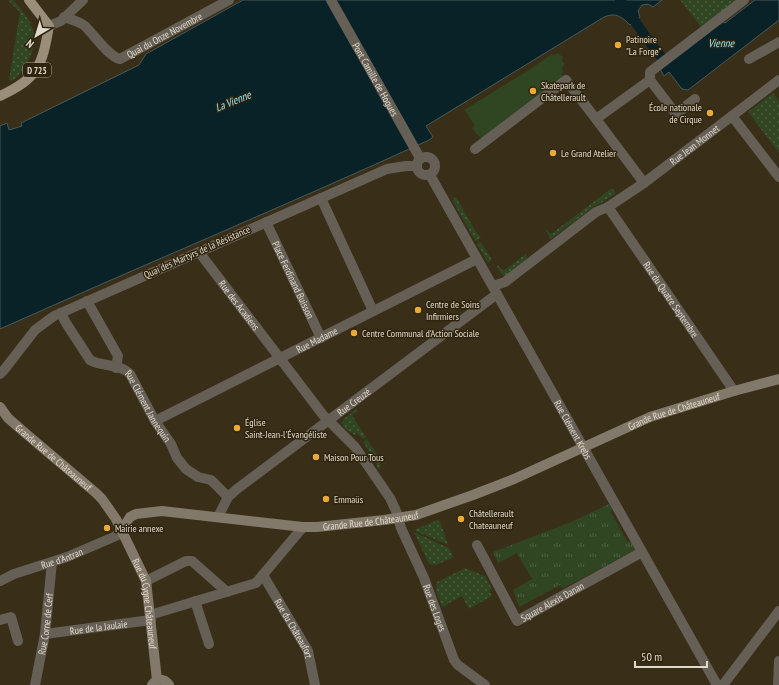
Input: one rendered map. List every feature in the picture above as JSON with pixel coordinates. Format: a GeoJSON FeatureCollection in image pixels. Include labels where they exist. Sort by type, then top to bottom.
{"type":"FeatureCollection","features":[{"type":"Feature","properties":{"kind":"main road"},"geometry":{"type":"LineString","coordinates":[[29,0],[49,26]]}},
{"type":"Feature","properties":{"kind":"main road","name":"D 725"},"geometry":{"type":"LineString","coordinates":[[0,96],[25,83],[36,72],[43,56],[49,26]]}},
{"type":"Feature","properties":{"kind":"main road","name":"Grande Rue de Châteauneuf"},"geometry":{"type":"LineString","coordinates":[[0,407],[8,418],[99,496],[122,530],[130,517],[149,511],[303,527],[317,527],[416,515],[490,489],[650,417],[734,391],[779,380]]}},
{"type":"Feature","properties":{"kind":"main road","name":"Rue du Cygne Châteauneuf"},"geometry":{"type":"LineString","coordinates":[[122,530],[146,581],[151,618],[155,682]]}},
{"type":"Feature","properties":{"kind":"main road"},"geometry":{"type":"LineString","coordinates":[[155,682],[164,680],[169,685]]}},
{"type":"Feature","properties":{"kind":"street"},"geometry":{"type":"LineString","coordinates":[[49,26],[64,17],[83,0]]}},
{"type":"Feature","properties":{"kind":"street","name":"Quai du Onze Novembre"},"geometry":{"type":"LineString","coordinates":[[64,17],[84,26],[113,56],[120,59],[229,0]]}},
{"type":"Feature","properties":{"kind":"street","name":"Pont Camille de Hogues"},"geometry":{"type":"LineString","coordinates":[[331,0],[417,158]]}},
{"type":"Feature","properties":{"kind":"street"},"geometry":{"type":"LineString","coordinates":[[695,100],[676,114],[650,80],[650,72],[744,0]]}},
{"type":"Feature","properties":{"kind":"street"},"geometry":{"type":"LineString","coordinates":[[749,59],[779,42]]}},
{"type":"Feature","properties":{"kind":"street"},"geometry":{"type":"LineString","coordinates":[[475,149],[566,80],[644,183]]}},
{"type":"Feature","properties":{"kind":"street"},"geometry":{"type":"LineString","coordinates":[[596,120],[650,80]]}},
{"type":"Feature","properties":{"kind":"street","name":"Rue Jean Monnet"},"geometry":{"type":"LineString","coordinates":[[608,207],[644,183],[779,80]]}},
{"type":"Feature","properties":{"kind":"street"},"geometry":{"type":"LineString","coordinates":[[732,116],[779,177]]}},
{"type":"Feature","properties":{"kind":"street"},"geometry":{"type":"LineString","coordinates":[[426,157],[434,161],[435,167],[433,173],[430,175],[424,176],[418,172],[417,158],[426,157]]}},
{"type":"Feature","properties":{"kind":"street","name":"Quai des Martyrs de la Résistance"},"geometry":{"type":"LineString","coordinates":[[0,374],[35,330],[44,322],[61,313],[387,169],[406,166],[417,158]]}},
{"type":"Feature","properties":{"kind":"street","name":"Rue Clément Krebs"},"geometry":{"type":"LineString","coordinates":[[430,175],[717,685]]}},
{"type":"Feature","properties":{"kind":"street"},"geometry":{"type":"LineString","coordinates":[[321,198],[373,311]]}},
{"type":"Feature","properties":{"kind":"street","name":"Rue Creuzé"},"geometry":{"type":"LineString","coordinates":[[218,517],[228,497],[237,489],[328,421],[596,212],[608,207]]}},
{"type":"Feature","properties":{"kind":"street","name":"Rue du Quatre Septembre"},"geometry":{"type":"LineString","coordinates":[[608,207],[734,391]]}},
{"type":"Feature","properties":{"kind":"street","name":"Place Ferdinand Buisson"},"geometry":{"type":"LineString","coordinates":[[266,222],[321,338]]}},
{"type":"Feature","properties":{"kind":"street","name":"Rue des Acadiens"},"geometry":{"type":"LineString","coordinates":[[199,252],[328,421]]}},
{"type":"Feature","properties":{"kind":"street","name":"Rue Madame"},"geometry":{"type":"LineString","coordinates":[[156,421],[477,259]]}},
{"type":"Feature","properties":{"kind":"street","name":"Rue Clément Jannequin"},"geometry":{"type":"LineString","coordinates":[[88,301],[118,356],[116,368],[123,369],[130,374],[156,421],[171,444],[177,458],[186,469],[198,477],[211,480],[228,497]]}},
{"type":"Feature","properties":{"kind":"street"},"geometry":{"type":"LineString","coordinates":[[61,313],[90,360],[116,368]]}},
{"type":"Feature","properties":{"kind":"street","name":"Rue des Loges"},"geometry":{"type":"LineString","coordinates":[[328,421],[346,438],[363,459],[390,498],[399,518],[401,528],[424,578],[454,660],[458,665],[485,685]]}},
{"type":"Feature","properties":{"kind":"street","name":"Rue de la Jaulaie"},"geometry":{"type":"LineString","coordinates":[[45,634],[151,618],[194,601],[256,583],[303,527]]}},
{"type":"Feature","properties":{"kind":"street","name":"Rue d'Antran"},"geometry":{"type":"LineString","coordinates":[[0,581],[14,574],[67,557],[116,536],[122,530]]}},
{"type":"Feature","properties":{"kind":"street","name":"Square Alexis Danan"},"geometry":{"type":"LineString","coordinates":[[477,545],[517,621],[642,552]]}},
{"type":"Feature","properties":{"kind":"street"},"geometry":{"type":"LineString","coordinates":[[146,581],[186,561],[192,561],[227,592]]}},
{"type":"Feature","properties":{"kind":"street","name":"Rue Corne de Cerf"},"geometry":{"type":"LineString","coordinates":[[35,685],[45,634],[52,562]]}},
{"type":"Feature","properties":{"kind":"street","name":"Rue du Châteaufort"},"geometry":{"type":"LineString","coordinates":[[263,575],[308,651],[315,685]]}},
{"type":"Feature","properties":{"kind":"street"},"geometry":{"type":"LineString","coordinates":[[194,601],[209,644]]}},
{"type":"Feature","properties":{"kind":"street"},"geometry":{"type":"LineString","coordinates":[[723,685],[779,612]]}},
{"type":"Feature","properties":{"kind":"street"},"geometry":{"type":"LineString","coordinates":[[0,620],[11,617],[18,641]]}},
{"type":"Feature","properties":{"kind":"street"},"geometry":{"type":"LineString","coordinates":[[778,685],[779,661]]}},
{"type":"Feature","properties":{"kind":"green space"},"geometry":{"type":"Polygon","coordinates":[[[8,0],[13,0],[30,22],[34,37],[34,45],[27,63],[18,76],[11,81],[9,80],[20,12],[8,0]]]}},
{"type":"Feature","properties":{"kind":"green space"},"geometry":{"type":"Polygon","coordinates":[[[680,0],[739,0],[702,28],[680,0]]]}},
{"type":"Feature","properties":{"kind":"green space","name":"Skatepark de Châtellerault"},"geometry":{"type":"Polygon","coordinates":[[[558,53],[563,57],[562,61],[565,64],[562,68],[562,71],[564,72],[561,74],[563,76],[481,139],[472,128],[475,125],[464,110],[532,68],[550,55],[558,53]]]}},
{"type":"Feature","properties":{"kind":"green space"},"geometry":{"type":"Polygon","coordinates":[[[773,93],[779,101],[779,153],[748,112],[773,93]]]}},
{"type":"Feature","properties":{"kind":"green space"},"geometry":{"type":"Polygon","coordinates":[[[612,188],[616,193],[593,207],[551,239],[545,230],[546,229],[551,234],[612,188]]]}},
{"type":"Feature","properties":{"kind":"green space"},"geometry":{"type":"Polygon","coordinates":[[[456,197],[476,232],[481,237],[476,242],[452,200],[456,197]]]}},
{"type":"Feature","properties":{"kind":"green space"},"geometry":{"type":"Polygon","coordinates":[[[480,241],[492,260],[488,263],[477,244],[480,241]]]}},
{"type":"Feature","properties":{"kind":"green space"},"geometry":{"type":"Polygon","coordinates":[[[526,254],[526,260],[504,277],[497,267],[498,265],[503,271],[526,254]]]}},
{"type":"Feature","properties":{"kind":"green space"},"geometry":{"type":"Polygon","coordinates":[[[356,409],[358,411],[352,415],[366,437],[363,439],[357,433],[355,435],[348,431],[342,423],[343,420],[356,409]]]}},
{"type":"Feature","properties":{"kind":"green space"},"geometry":{"type":"Polygon","coordinates":[[[367,439],[380,459],[386,455],[381,461],[380,469],[378,469],[375,460],[363,442],[367,439]]]}},
{"type":"Feature","properties":{"kind":"green space"},"geometry":{"type":"Polygon","coordinates":[[[609,504],[612,509],[611,512],[627,541],[631,542],[635,550],[562,589],[560,585],[519,607],[513,590],[532,579],[517,553],[498,563],[493,552],[571,522],[609,504]]]}},
{"type":"Feature","properties":{"kind":"green space"},"geometry":{"type":"Polygon","coordinates":[[[438,520],[440,521],[448,545],[415,531],[416,529],[438,520]]]}},
{"type":"Feature","properties":{"kind":"green space"},"geometry":{"type":"Polygon","coordinates":[[[414,532],[449,548],[453,556],[452,558],[436,565],[429,564],[414,532]]]}},
{"type":"Feature","properties":{"kind":"green space"},"geometry":{"type":"Polygon","coordinates":[[[465,568],[485,576],[492,589],[489,590],[492,596],[469,609],[462,596],[442,607],[436,590],[437,582],[465,568]]]}},
{"type":"Feature","properties":{"kind":"water","name":"La Vienne"},"geometry":{"type":"Polygon","coordinates":[[[243,0],[662,0],[653,7],[648,4],[642,5],[638,11],[640,17],[630,25],[615,15],[604,17],[426,126],[433,137],[429,140],[0,329],[0,126],[7,123],[9,130],[22,126],[21,123],[139,65],[146,54],[243,0]]]}},
{"type":"Feature","properties":{"kind":"water","name":"Vienne"},"geometry":{"type":"Polygon","coordinates":[[[755,0],[779,0],[779,20],[688,90],[682,89],[669,72],[664,76],[660,69],[722,21],[725,23],[755,0]]]}},
{"type":"Feature","properties":{"kind":"waterway"},"geometry":{"type":"LineString","coordinates":[[620,0],[669,67]]}},
{"type":"Feature","properties":{"kind":"place","name":"Patinoire \"La Forge\""},"geometry":{"type":"Point","coordinates":[618,45]}},
{"type":"Feature","properties":{"kind":"place","name":"Skatepark de Châtellerault"},"geometry":{"type":"Point","coordinates":[533,91]}},
{"type":"Feature","properties":{"kind":"place","name":"École nationale de Cirque"},"geometry":{"type":"Point","coordinates":[710,113]}},
{"type":"Feature","properties":{"kind":"place","name":"Le Grand Atelier"},"geometry":{"type":"Point","coordinates":[553,153]}},
{"type":"Feature","properties":{"kind":"place","name":"Centre de Soins Infirmiers"},"geometry":{"type":"Point","coordinates":[418,310]}},
{"type":"Feature","properties":{"kind":"place","name":"Centre Communal d'Action Sociale"},"geometry":{"type":"Point","coordinates":[354,333]}},
{"type":"Feature","properties":{"kind":"place","name":"Église Saint-Jean-l'Évangéliste"},"geometry":{"type":"Point","coordinates":[237,428]}},
{"type":"Feature","properties":{"kind":"place","name":"Maison Pour Tous"},"geometry":{"type":"Point","coordinates":[316,457]}},
{"type":"Feature","properties":{"kind":"place","name":"Emmaüs"},"geometry":{"type":"Point","coordinates":[326,499]}},
{"type":"Feature","properties":{"kind":"place","name":"Châtellerault Chateauneuf"},"geometry":{"type":"Point","coordinates":[461,519]}},
{"type":"Feature","properties":{"kind":"place","name":"Mairie annexe"},"geometry":{"type":"Point","coordinates":[107,528]}}]}
